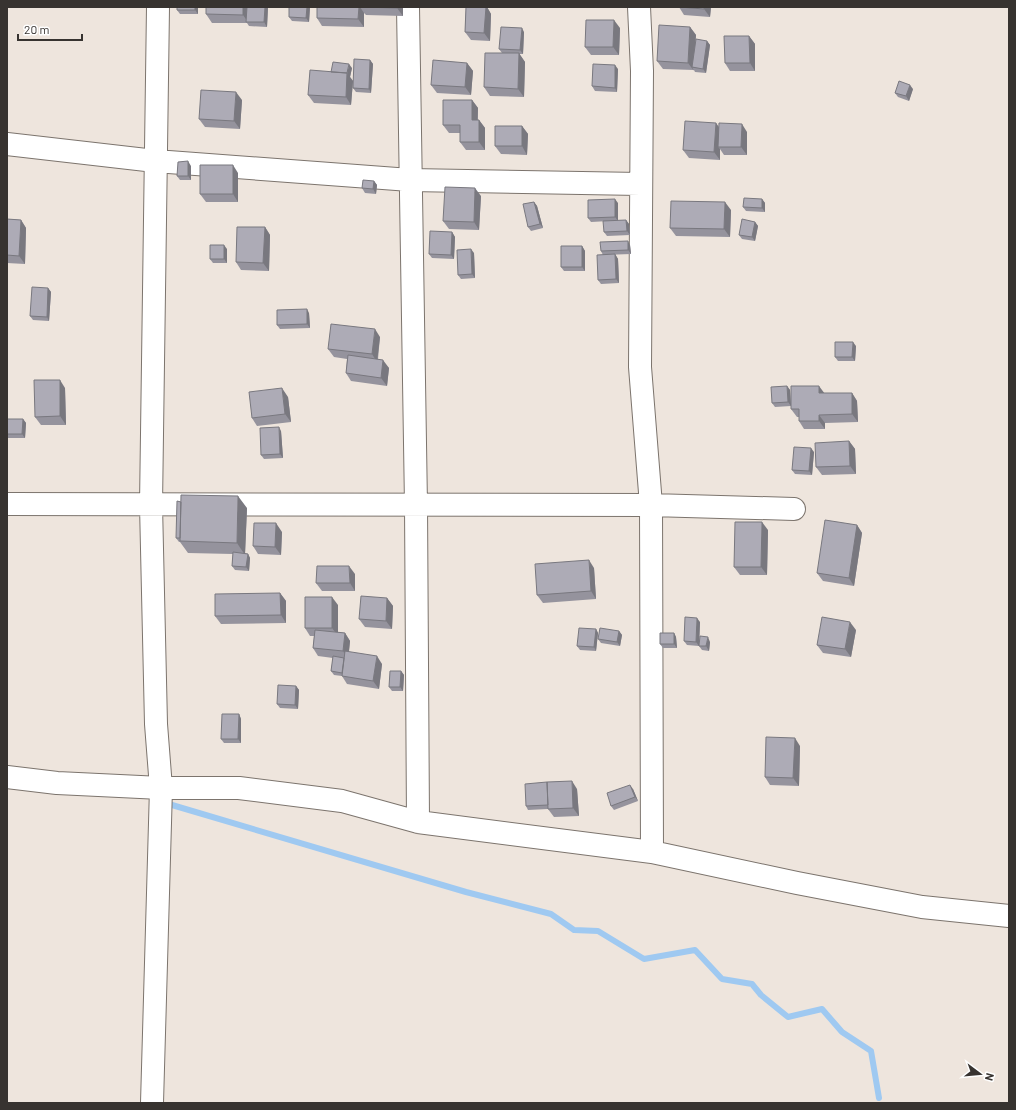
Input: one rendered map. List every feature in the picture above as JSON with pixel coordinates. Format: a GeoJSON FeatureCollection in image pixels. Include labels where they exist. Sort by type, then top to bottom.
{"type":"FeatureCollection","features":[{"type":"Feature","properties":{"kind":"street"},"geometry":{"type":"LineString","coordinates":[[152,1103],[161,788],[156,724],[151,505],[158,7]]}},
{"type":"Feature","properties":{"kind":"street"},"geometry":{"type":"LineString","coordinates":[[408,7],[416,505],[418,822]]}},
{"type":"Feature","properties":{"kind":"street"},"geometry":{"type":"LineString","coordinates":[[639,7],[642,72],[640,184],[640,367],[651,504],[652,852]]}},
{"type":"Feature","properties":{"kind":"street"},"geometry":{"type":"LineString","coordinates":[[7,144],[155,161],[410,180],[640,184]]}},
{"type":"Feature","properties":{"kind":"street"},"geometry":{"type":"LineString","coordinates":[[7,504],[651,504],[794,509]]}},
{"type":"Feature","properties":{"kind":"street"},"geometry":{"type":"LineString","coordinates":[[7,777],[57,783],[161,788],[239,788],[342,801],[418,822],[652,852],[797,883],[922,907],[1009,916]]}},
{"type":"Feature","properties":{"kind":"building"},"geometry":{"type":"Polygon","coordinates":[[[177,7],[195,7],[195,10],[177,10],[177,7]]]}},
{"type":"Feature","properties":{"kind":"building"},"geometry":{"type":"Polygon","coordinates":[[[206,7],[243,7],[243,15],[206,14],[206,7]]]}},
{"type":"Feature","properties":{"kind":"building"},"geometry":{"type":"Polygon","coordinates":[[[247,7],[265,7],[264,22],[246,22],[247,7]]]}},
{"type":"Feature","properties":{"kind":"building"},"geometry":{"type":"Polygon","coordinates":[[[289,7],[307,7],[306,18],[289,17],[289,7]]]}},
{"type":"Feature","properties":{"kind":"building"},"geometry":{"type":"Polygon","coordinates":[[[317,7],[359,7],[358,19],[317,18],[317,7]]]}},
{"type":"Feature","properties":{"kind":"building"},"geometry":{"type":"Polygon","coordinates":[[[360,7],[397,7],[397,8],[360,7]]]}},
{"type":"Feature","properties":{"kind":"building"},"geometry":{"type":"Polygon","coordinates":[[[466,7],[486,7],[484,33],[465,32],[466,7]]]}},
{"type":"Feature","properties":{"kind":"building"},"geometry":{"type":"Polygon","coordinates":[[[679,7],[704,7],[704,9],[679,7]]]}},
{"type":"Feature","properties":{"kind":"building"},"geometry":{"type":"Polygon","coordinates":[[[586,20],[614,20],[613,47],[585,47],[586,20]]]}},
{"type":"Feature","properties":{"kind":"building"},"geometry":{"type":"Polygon","coordinates":[[[659,25],[690,27],[688,63],[657,61],[659,25]]]}},
{"type":"Feature","properties":{"kind":"building"},"geometry":{"type":"Polygon","coordinates":[[[501,27],[522,28],[520,50],[499,49],[501,27]]]}},
{"type":"Feature","properties":{"kind":"building"},"geometry":{"type":"Polygon","coordinates":[[[724,36],[749,36],[750,63],[725,63],[724,36]]]}},
{"type":"Feature","properties":{"kind":"building"},"geometry":{"type":"Polygon","coordinates":[[[696,39],[707,41],[703,69],[692,67],[696,39]]]}},
{"type":"Feature","properties":{"kind":"building"},"geometry":{"type":"Polygon","coordinates":[[[485,53],[519,53],[518,89],[484,87],[485,53]]]}},
{"type":"Feature","properties":{"kind":"building"},"geometry":{"type":"Polygon","coordinates":[[[354,59],[370,60],[369,89],[353,88],[354,59]]]}},
{"type":"Feature","properties":{"kind":"building"},"geometry":{"type":"Polygon","coordinates":[[[433,60],[467,63],[465,87],[431,85],[433,60]]]}},
{"type":"Feature","properties":{"kind":"building"},"geometry":{"type":"Polygon","coordinates":[[[333,62],[349,64],[347,73],[331,72],[333,62]]]}},
{"type":"Feature","properties":{"kind":"building"},"geometry":{"type":"Polygon","coordinates":[[[593,64],[615,65],[615,88],[592,86],[593,64]]]}},
{"type":"Feature","properties":{"kind":"building"},"geometry":{"type":"Polygon","coordinates":[[[310,70],[347,73],[346,97],[308,95],[310,70]]]}},
{"type":"Feature","properties":{"kind":"building"},"geometry":{"type":"Polygon","coordinates":[[[899,81],[910,85],[906,96],[895,93],[899,81]]]}},
{"type":"Feature","properties":{"kind":"building"},"geometry":{"type":"Polygon","coordinates":[[[201,90],[236,92],[234,121],[199,119],[201,90]]]}},
{"type":"Feature","properties":{"kind":"building"},"geometry":{"type":"Polygon","coordinates":[[[443,100],[472,100],[472,120],[479,120],[479,142],[460,142],[460,125],[443,125],[443,100]]]}},
{"type":"Feature","properties":{"kind":"building"},"geometry":{"type":"Polygon","coordinates":[[[685,121],[716,123],[714,152],[683,150],[685,121]]]}},
{"type":"Feature","properties":{"kind":"building"},"geometry":{"type":"Polygon","coordinates":[[[719,123],[742,124],[741,147],[718,147],[719,123]]]}},
{"type":"Feature","properties":{"kind":"building"},"geometry":{"type":"Polygon","coordinates":[[[495,126],[522,126],[522,146],[495,146],[495,126]]]}},
{"type":"Feature","properties":{"kind":"building"},"geometry":{"type":"Polygon","coordinates":[[[188,161],[188,176],[177,176],[178,162],[188,161]]]}},
{"type":"Feature","properties":{"kind":"building"},"geometry":{"type":"Polygon","coordinates":[[[200,165],[233,165],[233,194],[200,194],[200,165]]]}},
{"type":"Feature","properties":{"kind":"building"},"geometry":{"type":"Polygon","coordinates":[[[363,180],[374,181],[373,189],[362,188],[363,180]]]}},
{"type":"Feature","properties":{"kind":"building"},"geometry":{"type":"Polygon","coordinates":[[[445,187],[475,188],[474,222],[443,221],[445,187]]]}},
{"type":"Feature","properties":{"kind":"building"},"geometry":{"type":"Polygon","coordinates":[[[744,198],[762,199],[762,208],[743,207],[744,198]]]}},
{"type":"Feature","properties":{"kind":"building"},"geometry":{"type":"Polygon","coordinates":[[[615,199],[615,217],[588,218],[588,200],[615,199]]]}},
{"type":"Feature","properties":{"kind":"building"},"geometry":{"type":"Polygon","coordinates":[[[671,201],[725,202],[724,229],[670,228],[671,201]]]}},
{"type":"Feature","properties":{"kind":"building"},"geometry":{"type":"Polygon","coordinates":[[[534,202],[540,224],[528,227],[523,204],[534,202]]]}},
{"type":"Feature","properties":{"kind":"building"},"geometry":{"type":"Polygon","coordinates":[[[7,219],[21,220],[19,256],[7,255],[7,219]]]}},
{"type":"Feature","properties":{"kind":"building"},"geometry":{"type":"Polygon","coordinates":[[[742,219],[755,222],[752,237],[739,235],[742,219]]]}},
{"type":"Feature","properties":{"kind":"building"},"geometry":{"type":"Polygon","coordinates":[[[626,220],[627,231],[604,232],[603,221],[626,220]]]}},
{"type":"Feature","properties":{"kind":"building"},"geometry":{"type":"Polygon","coordinates":[[[237,227],[265,227],[263,263],[236,262],[237,227]]]}},
{"type":"Feature","properties":{"kind":"building"},"geometry":{"type":"Polygon","coordinates":[[[430,231],[452,232],[451,255],[429,254],[430,231]]]}},
{"type":"Feature","properties":{"kind":"building"},"geometry":{"type":"Polygon","coordinates":[[[628,241],[628,250],[601,251],[600,242],[628,241]]]}},
{"type":"Feature","properties":{"kind":"building"},"geometry":{"type":"Polygon","coordinates":[[[210,245],[224,245],[224,259],[210,259],[210,245]]]}},
{"type":"Feature","properties":{"kind":"building"},"geometry":{"type":"Polygon","coordinates":[[[561,246],[582,246],[582,267],[561,267],[561,246]]]}},
{"type":"Feature","properties":{"kind":"building"},"geometry":{"type":"Polygon","coordinates":[[[471,249],[472,274],[458,275],[457,250],[471,249]]]}},
{"type":"Feature","properties":{"kind":"building"},"geometry":{"type":"Polygon","coordinates":[[[615,254],[616,279],[598,280],[597,255],[615,254]]]}},
{"type":"Feature","properties":{"kind":"building"},"geometry":{"type":"Polygon","coordinates":[[[32,287],[48,288],[47,317],[30,316],[32,287]]]}},
{"type":"Feature","properties":{"kind":"building"},"geometry":{"type":"Polygon","coordinates":[[[307,309],[307,324],[277,325],[277,310],[307,309]]]}},
{"type":"Feature","properties":{"kind":"building"},"geometry":{"type":"Polygon","coordinates":[[[331,324],[375,329],[372,354],[328,349],[331,324]]]}},
{"type":"Feature","properties":{"kind":"building"},"geometry":{"type":"Polygon","coordinates":[[[835,342],[853,342],[852,357],[835,357],[835,342]]]}},
{"type":"Feature","properties":{"kind":"building"},"geometry":{"type":"Polygon","coordinates":[[[348,355],[383,360],[381,378],[346,373],[348,355]]]}},
{"type":"Feature","properties":{"kind":"building"},"geometry":{"type":"Polygon","coordinates":[[[34,380],[60,380],[60,416],[35,417],[34,380]]]}},
{"type":"Feature","properties":{"kind":"building"},"geometry":{"type":"Polygon","coordinates":[[[787,386],[788,402],[772,403],[771,387],[787,386]]]}},
{"type":"Feature","properties":{"kind":"building"},"geometry":{"type":"Polygon","coordinates":[[[791,386],[819,386],[819,393],[852,393],[852,414],[819,415],[819,421],[799,421],[799,409],[791,409],[791,386]]]}},
{"type":"Feature","properties":{"kind":"building"},"geometry":{"type":"Polygon","coordinates":[[[282,388],[285,414],[252,418],[249,392],[282,388]]]}},
{"type":"Feature","properties":{"kind":"building"},"geometry":{"type":"Polygon","coordinates":[[[7,419],[23,419],[22,434],[7,434],[7,419]]]}},
{"type":"Feature","properties":{"kind":"building"},"geometry":{"type":"Polygon","coordinates":[[[279,427],[280,454],[261,455],[260,428],[279,427]]]}},
{"type":"Feature","properties":{"kind":"building"},"geometry":{"type":"Polygon","coordinates":[[[849,441],[850,466],[816,467],[815,443],[849,441]]]}},
{"type":"Feature","properties":{"kind":"building"},"geometry":{"type":"Polygon","coordinates":[[[794,447],[811,448],[809,471],[792,470],[794,447]]]}},
{"type":"Feature","properties":{"kind":"building"},"geometry":{"type":"Polygon","coordinates":[[[181,495],[238,496],[237,543],[180,541],[181,495]]]}},
{"type":"Feature","properties":{"kind":"building"},"geometry":{"type":"Polygon","coordinates":[[[177,501],[181,502],[180,538],[176,538],[177,501]]]}},
{"type":"Feature","properties":{"kind":"building"},"geometry":{"type":"Polygon","coordinates":[[[825,520],[857,525],[849,578],[817,573],[825,520]]]}},
{"type":"Feature","properties":{"kind":"building"},"geometry":{"type":"Polygon","coordinates":[[[735,522],[762,522],[761,567],[734,567],[735,522]]]}},
{"type":"Feature","properties":{"kind":"building"},"geometry":{"type":"Polygon","coordinates":[[[254,523],[276,523],[275,547],[253,546],[254,523]]]}},
{"type":"Feature","properties":{"kind":"building"},"geometry":{"type":"Polygon","coordinates":[[[233,552],[248,554],[246,567],[232,566],[233,552]]]}},
{"type":"Feature","properties":{"kind":"building"},"geometry":{"type":"Polygon","coordinates":[[[589,560],[591,591],[537,595],[535,564],[589,560]]]}},
{"type":"Feature","properties":{"kind":"building"},"geometry":{"type":"Polygon","coordinates":[[[317,566],[349,566],[350,583],[316,583],[317,566]]]}},
{"type":"Feature","properties":{"kind":"building"},"geometry":{"type":"Polygon","coordinates":[[[280,593],[281,615],[215,616],[215,594],[280,593]]]}},
{"type":"Feature","properties":{"kind":"building"},"geometry":{"type":"Polygon","coordinates":[[[361,596],[387,598],[386,621],[359,619],[361,596]]]}},
{"type":"Feature","properties":{"kind":"building"},"geometry":{"type":"Polygon","coordinates":[[[305,597],[332,597],[332,628],[305,628],[305,597]]]}},
{"type":"Feature","properties":{"kind":"building"},"geometry":{"type":"Polygon","coordinates":[[[685,617],[697,618],[696,642],[684,641],[685,617]]]}},
{"type":"Feature","properties":{"kind":"building"},"geometry":{"type":"Polygon","coordinates":[[[822,617],[850,622],[845,649],[817,645],[822,617]]]}},
{"type":"Feature","properties":{"kind":"building"},"geometry":{"type":"Polygon","coordinates":[[[579,628],[596,629],[594,647],[577,646],[579,628]]]}},
{"type":"Feature","properties":{"kind":"building"},"geometry":{"type":"Polygon","coordinates":[[[600,628],[619,631],[617,642],[598,639],[600,628]]]}},
{"type":"Feature","properties":{"kind":"building"},"geometry":{"type":"Polygon","coordinates":[[[315,630],[345,633],[343,651],[313,648],[315,630]]]}},
{"type":"Feature","properties":{"kind":"building"},"geometry":{"type":"Polygon","coordinates":[[[660,633],[674,633],[674,644],[660,644],[660,633]]]}},
{"type":"Feature","properties":{"kind":"building"},"geometry":{"type":"Polygon","coordinates":[[[700,636],[708,637],[706,646],[699,646],[700,636]]]}},
{"type":"Feature","properties":{"kind":"building"},"geometry":{"type":"Polygon","coordinates":[[[345,651],[377,656],[373,681],[342,676],[345,651]]]}},
{"type":"Feature","properties":{"kind":"building"},"geometry":{"type":"Polygon","coordinates":[[[333,656],[344,658],[342,673],[331,671],[333,656]]]}},
{"type":"Feature","properties":{"kind":"building"},"geometry":{"type":"Polygon","coordinates":[[[390,671],[401,671],[400,687],[389,687],[390,671]]]}},
{"type":"Feature","properties":{"kind":"building"},"geometry":{"type":"Polygon","coordinates":[[[278,685],[296,686],[295,705],[277,704],[278,685]]]}},
{"type":"Feature","properties":{"kind":"building"},"geometry":{"type":"Polygon","coordinates":[[[222,714],[239,714],[238,739],[221,739],[222,714]]]}},
{"type":"Feature","properties":{"kind":"building"},"geometry":{"type":"Polygon","coordinates":[[[766,737],[795,738],[793,778],[765,777],[766,737]]]}},
{"type":"Feature","properties":{"kind":"building"},"geometry":{"type":"Polygon","coordinates":[[[572,781],[573,808],[548,809],[547,782],[572,781]]]}},
{"type":"Feature","properties":{"kind":"building"},"geometry":{"type":"Polygon","coordinates":[[[547,782],[548,805],[526,806],[525,784],[547,782]]]}},
{"type":"Feature","properties":{"kind":"building"},"geometry":{"type":"Polygon","coordinates":[[[630,785],[635,797],[611,806],[607,793],[630,785]]]}},
{"type":"Feature","properties":{"kind":"waterway"},"geometry":{"type":"LineString","coordinates":[[172,805],[466,892],[551,914],[574,930],[598,931],[644,959],[695,950],[722,979],[752,984],[761,995],[788,1017],[822,1009],[842,1032],[871,1051],[879,1098]]}}]}
